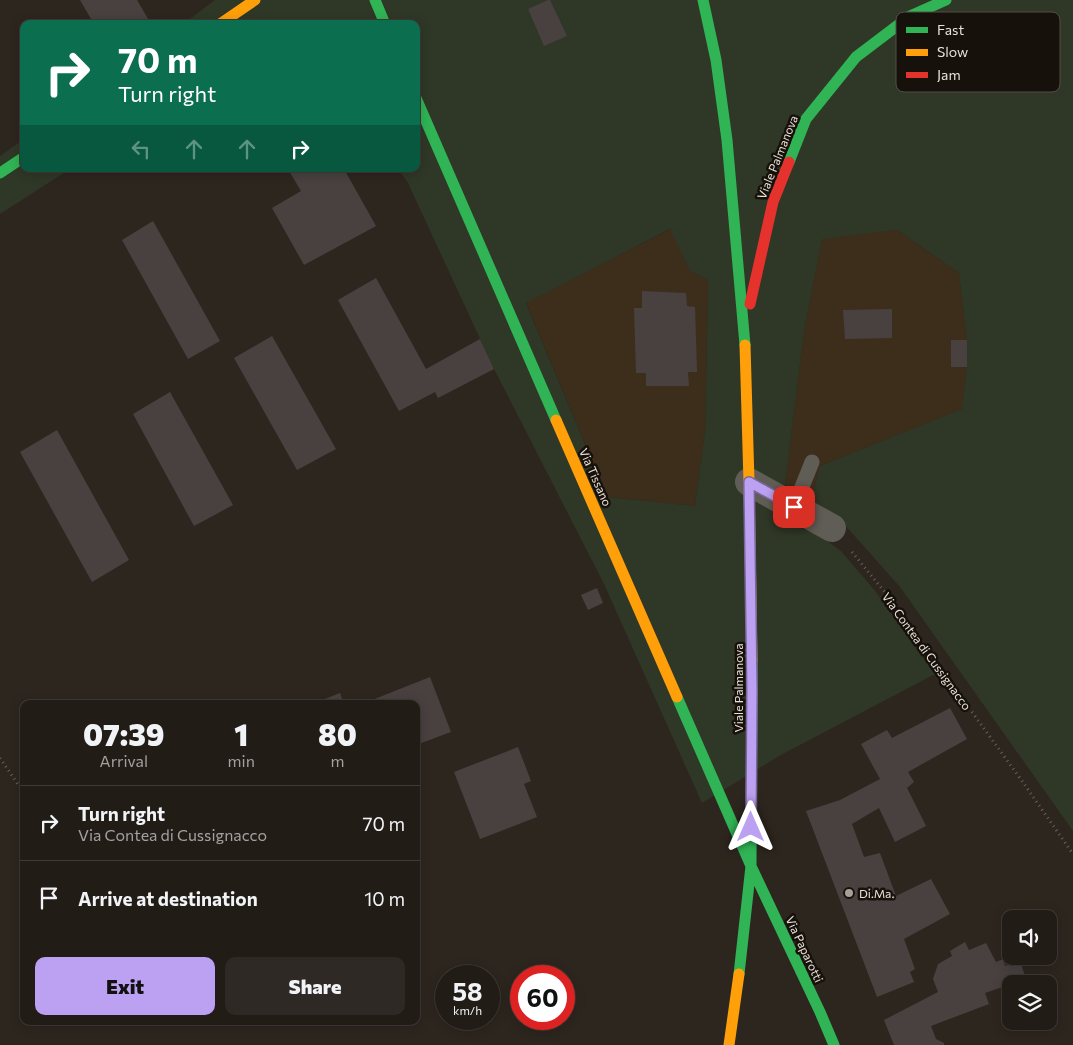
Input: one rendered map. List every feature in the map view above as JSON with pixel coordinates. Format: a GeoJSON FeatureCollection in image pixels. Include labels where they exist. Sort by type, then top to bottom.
{"type":"FeatureCollection","features":[{"type":"Feature","properties":{"kind":"main road"},"geometry":{"type":"LineString","coordinates":[[226,20],[255,0]]}},
{"type":"Feature","properties":{"kind":"main road","name":"Viale Palmanova"},"geometry":{"type":"LineString","coordinates":[[703,0],[716,60],[728,140],[744,329],[749,482],[752,691],[751,866],[743,944],[729,1045]]}},
{"type":"Feature","properties":{"kind":"main road","name":"Viale Palmanova"},"geometry":{"type":"LineString","coordinates":[[919,12],[946,0]]}},
{"type":"Feature","properties":{"kind":"main road"},"geometry":{"type":"LineString","coordinates":[[368,18],[376,3]]}},
{"type":"Feature","properties":{"kind":"main road"},"geometry":{"type":"LineString","coordinates":[[376,3],[383,20]]}},
{"type":"Feature","properties":{"kind":"main road","name":"Viale Palmanova"},"geometry":{"type":"LineString","coordinates":[[744,329],[773,202],[806,119],[856,57],[896,27]]}},
{"type":"Feature","properties":{"kind":"main road","name":"Via Tissano"},"geometry":{"type":"LineString","coordinates":[[420,107],[751,866]]}},
{"type":"Feature","properties":{"kind":"main road"},"geometry":{"type":"LineString","coordinates":[[423,140],[438,148]]}},
{"type":"Feature","properties":{"kind":"main road"},"geometry":{"type":"LineString","coordinates":[[0,173],[20,160]]}},
{"type":"Feature","properties":{"kind":"main road","name":"Via Paparotti"},"geometry":{"type":"LineString","coordinates":[[751,866],[834,1045]]}},
{"type":"Feature","properties":{"kind":"street"},"geometry":{"type":"LineString","coordinates":[[749,482],[832,528]]}},
{"type":"Feature","properties":{"kind":"lane"},"geometry":{"type":"LineString","coordinates":[[794,507],[812,462]]}},
{"type":"Feature","properties":{"kind":"path","name":"Via Contea di Cussignacco"},"geometry":{"type":"LineString","coordinates":[[832,528],[888,596],[1073,854]]}},
{"type":"Feature","properties":{"kind":"path"},"geometry":{"type":"LineString","coordinates":[[0,758],[20,787]]}},
{"type":"Feature","properties":{"kind":"shaded area"},"geometry":{"type":"Polygon","coordinates":[[[671,229],[690,271],[708,280],[705,432],[695,506],[607,497],[526,302],[671,229]]]}},
{"type":"Feature","properties":{"kind":"shaded area"},"geometry":{"type":"Polygon","coordinates":[[[897,230],[959,273],[967,340],[967,367],[963,409],[820,466],[811,500],[785,485],[804,331],[822,238],[897,230]]]}},
{"type":"Feature","properties":{"kind":"green space"},"geometry":{"type":"Polygon","coordinates":[[[215,0],[1073,0],[1073,831],[900,587],[835,514],[811,500],[820,466],[962,409],[967,367],[967,340],[959,273],[897,230],[822,239],[804,331],[785,485],[784,526],[816,533],[841,551],[876,592],[935,674],[779,756],[702,803],[604,584],[494,369],[408,183],[400,172],[420,172],[420,20],[188,20],[215,0]],[[670,229],[526,303],[607,497],[695,506],[705,432],[708,280],[690,271],[670,229]]]}},
{"type":"Feature","properties":{"kind":"green space"},"geometry":{"type":"Polygon","coordinates":[[[20,142],[20,172],[65,172],[0,214],[0,156],[20,142]]]}},
{"type":"Feature","properties":{"kind":"building"},"geometry":{"type":"Polygon","coordinates":[[[80,0],[137,0],[149,20],[92,20],[80,0]]]}},
{"type":"Feature","properties":{"kind":"building"},"geometry":{"type":"Polygon","coordinates":[[[550,0],[567,36],[544,46],[528,9],[550,0]]]}},
{"type":"Feature","properties":{"kind":"building"},"geometry":{"type":"Polygon","coordinates":[[[290,172],[346,172],[376,226],[304,265],[272,208],[301,191],[290,172]]]}},
{"type":"Feature","properties":{"kind":"building"},"geometry":{"type":"Polygon","coordinates":[[[153,221],[220,341],[188,359],[122,240],[153,221]]]}},
{"type":"Feature","properties":{"kind":"building"},"geometry":{"type":"Polygon","coordinates":[[[376,278],[426,369],[480,339],[494,369],[438,398],[435,392],[399,411],[338,300],[376,278]]]}},
{"type":"Feature","properties":{"kind":"building"},"geometry":{"type":"Polygon","coordinates":[[[642,291],[686,293],[687,306],[695,307],[697,372],[688,372],[689,386],[646,386],[646,373],[636,373],[634,308],[642,308],[642,291]]]}},
{"type":"Feature","properties":{"kind":"building"},"geometry":{"type":"Polygon","coordinates":[[[892,309],[892,338],[845,339],[843,310],[892,309]]]}},
{"type":"Feature","properties":{"kind":"building"},"geometry":{"type":"Polygon","coordinates":[[[272,336],[336,449],[297,470],[234,358],[272,336]]]}},
{"type":"Feature","properties":{"kind":"building"},"geometry":{"type":"Polygon","coordinates":[[[951,340],[967,340],[967,367],[951,367],[951,340]]]}},
{"type":"Feature","properties":{"kind":"building"},"geometry":{"type":"Polygon","coordinates":[[[170,392],[233,505],[194,526],[133,414],[170,392]]]}},
{"type":"Feature","properties":{"kind":"building"},"geometry":{"type":"Polygon","coordinates":[[[57,430],[129,560],[92,582],[20,452],[57,430]]]}},
{"type":"Feature","properties":{"kind":"building"},"geometry":{"type":"Polygon","coordinates":[[[597,588],[603,603],[588,610],[581,595],[597,588]]]}},
{"type":"Feature","properties":{"kind":"building"},"geometry":{"type":"Polygon","coordinates":[[[430,677],[451,732],[420,744],[420,700],[372,700],[430,677]]]}},
{"type":"Feature","properties":{"kind":"building"},"geometry":{"type":"Polygon","coordinates":[[[340,693],[343,700],[322,700],[340,693]]]}},
{"type":"Feature","properties":{"kind":"building"},"geometry":{"type":"Polygon","coordinates":[[[950,708],[967,739],[908,772],[914,782],[907,788],[926,826],[895,842],[879,808],[852,824],[864,857],[880,853],[896,896],[931,879],[950,914],[904,939],[915,969],[910,972],[914,982],[877,997],[806,811],[840,800],[880,779],[861,744],[887,730],[892,738],[950,708]]]}},
{"type":"Feature","properties":{"kind":"building"},"geometry":{"type":"Polygon","coordinates":[[[518,747],[531,781],[524,784],[537,817],[480,839],[454,772],[518,747]]]}},
{"type":"Feature","properties":{"kind":"building"},"geometry":{"type":"Polygon","coordinates":[[[965,942],[969,950],[986,943],[996,962],[1002,959],[1002,965],[1005,966],[1021,965],[1025,975],[1002,975],[1002,987],[985,993],[989,1004],[931,1026],[936,1039],[944,1043],[944,1045],[894,1045],[884,1020],[938,992],[933,979],[938,964],[952,956],[950,951],[965,942]]]}},
{"type":"Feature","properties":{"kind":"traffic: fast"},"geometry":{"type":"LineString","coordinates":[[375,0],[383,20]]}},
{"type":"Feature","properties":{"kind":"traffic: fast"},"geometry":{"type":"LineString","coordinates":[[703,0],[716,60],[727,140],[745,345]]}},
{"type":"Feature","properties":{"kind":"traffic: fast"},"geometry":{"type":"LineString","coordinates":[[919,12],[946,0]]}},
{"type":"Feature","properties":{"kind":"traffic: fast"},"geometry":{"type":"LineString","coordinates":[[789,162],[806,119],[856,57],[896,27]]}},
{"type":"Feature","properties":{"kind":"traffic: fast"},"geometry":{"type":"LineString","coordinates":[[420,107],[556,420]]}},
{"type":"Feature","properties":{"kind":"traffic: fast"},"geometry":{"type":"LineString","coordinates":[[0,173],[20,160]]}},
{"type":"Feature","properties":{"kind":"traffic: fast"},"geometry":{"type":"LineString","coordinates":[[739,974],[751,866],[752,660]]}},
{"type":"Feature","properties":{"kind":"traffic: fast"},"geometry":{"type":"LineString","coordinates":[[677,697],[751,866],[834,1045]]}},
{"type":"Feature","properties":{"kind":"traffic: slow"},"geometry":{"type":"LineString","coordinates":[[226,20],[255,0]]}},
{"type":"Feature","properties":{"kind":"traffic: slow"},"geometry":{"type":"LineString","coordinates":[[745,345],[752,660]]}},
{"type":"Feature","properties":{"kind":"traffic: slow"},"geometry":{"type":"LineString","coordinates":[[556,420],[677,697]]}},
{"type":"Feature","properties":{"kind":"traffic: slow"},"geometry":{"type":"LineString","coordinates":[[729,1045],[739,974]]}},
{"type":"Feature","properties":{"kind":"traffic: jam"},"geometry":{"type":"LineString","coordinates":[[750,304],[773,202],[789,162]]}},
{"type":"Feature","properties":{"kind":"place","name":"Di.Ma."},"geometry":{"type":"Point","coordinates":[849,893]}},
{"type":"Feature","properties":{"kind":"route"},"geometry":{"type":"LineString","coordinates":[[751,827],[752,691],[749,482],[794,507]]}}]}
